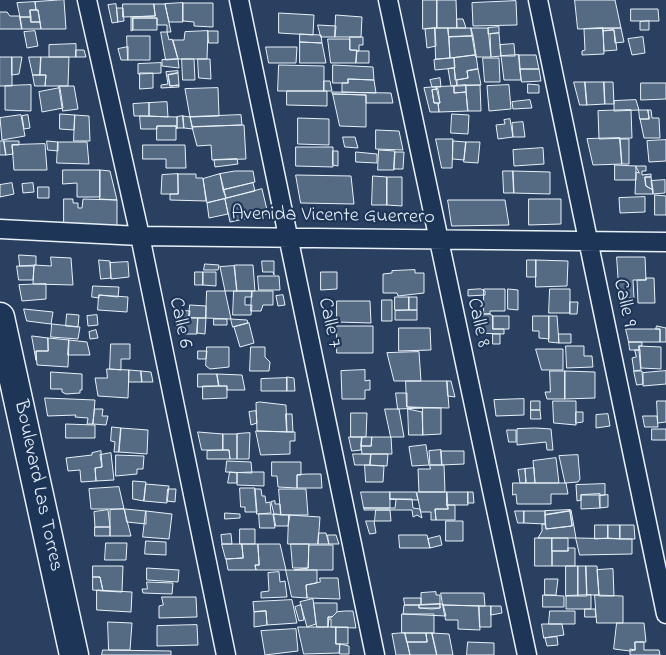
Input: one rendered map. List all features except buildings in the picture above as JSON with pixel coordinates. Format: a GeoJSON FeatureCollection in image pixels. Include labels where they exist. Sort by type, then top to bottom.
{"type":"FeatureCollection","features":[{"type":"Feature","properties":{"kind":"main road","name":"Boulevard Las Torres"},"geometry":{"type":"LineString","coordinates":[[0,317],[74,655]]}},
{"type":"Feature","properties":{"kind":"street","name":"Calle 6"},"geometry":{"type":"LineString","coordinates":[[87,0],[140,236],[226,655]]}},
{"type":"Feature","properties":{"kind":"street","name":"Calle 7"},"geometry":{"type":"LineString","coordinates":[[239,0],[375,655]]}},
{"type":"Feature","properties":{"kind":"street","name":"Calle 8"},"geometry":{"type":"LineString","coordinates":[[388,0],[437,239],[527,655]]}},
{"type":"Feature","properties":{"kind":"street","name":"Calle 9"},"geometry":{"type":"LineString","coordinates":[[538,0],[666,614]]}},
{"type":"Feature","properties":{"kind":"street","name":"Avenida Vicente Guerrero"},"geometry":{"type":"LineString","coordinates":[[0,229],[140,236],[666,242]]}}]}
